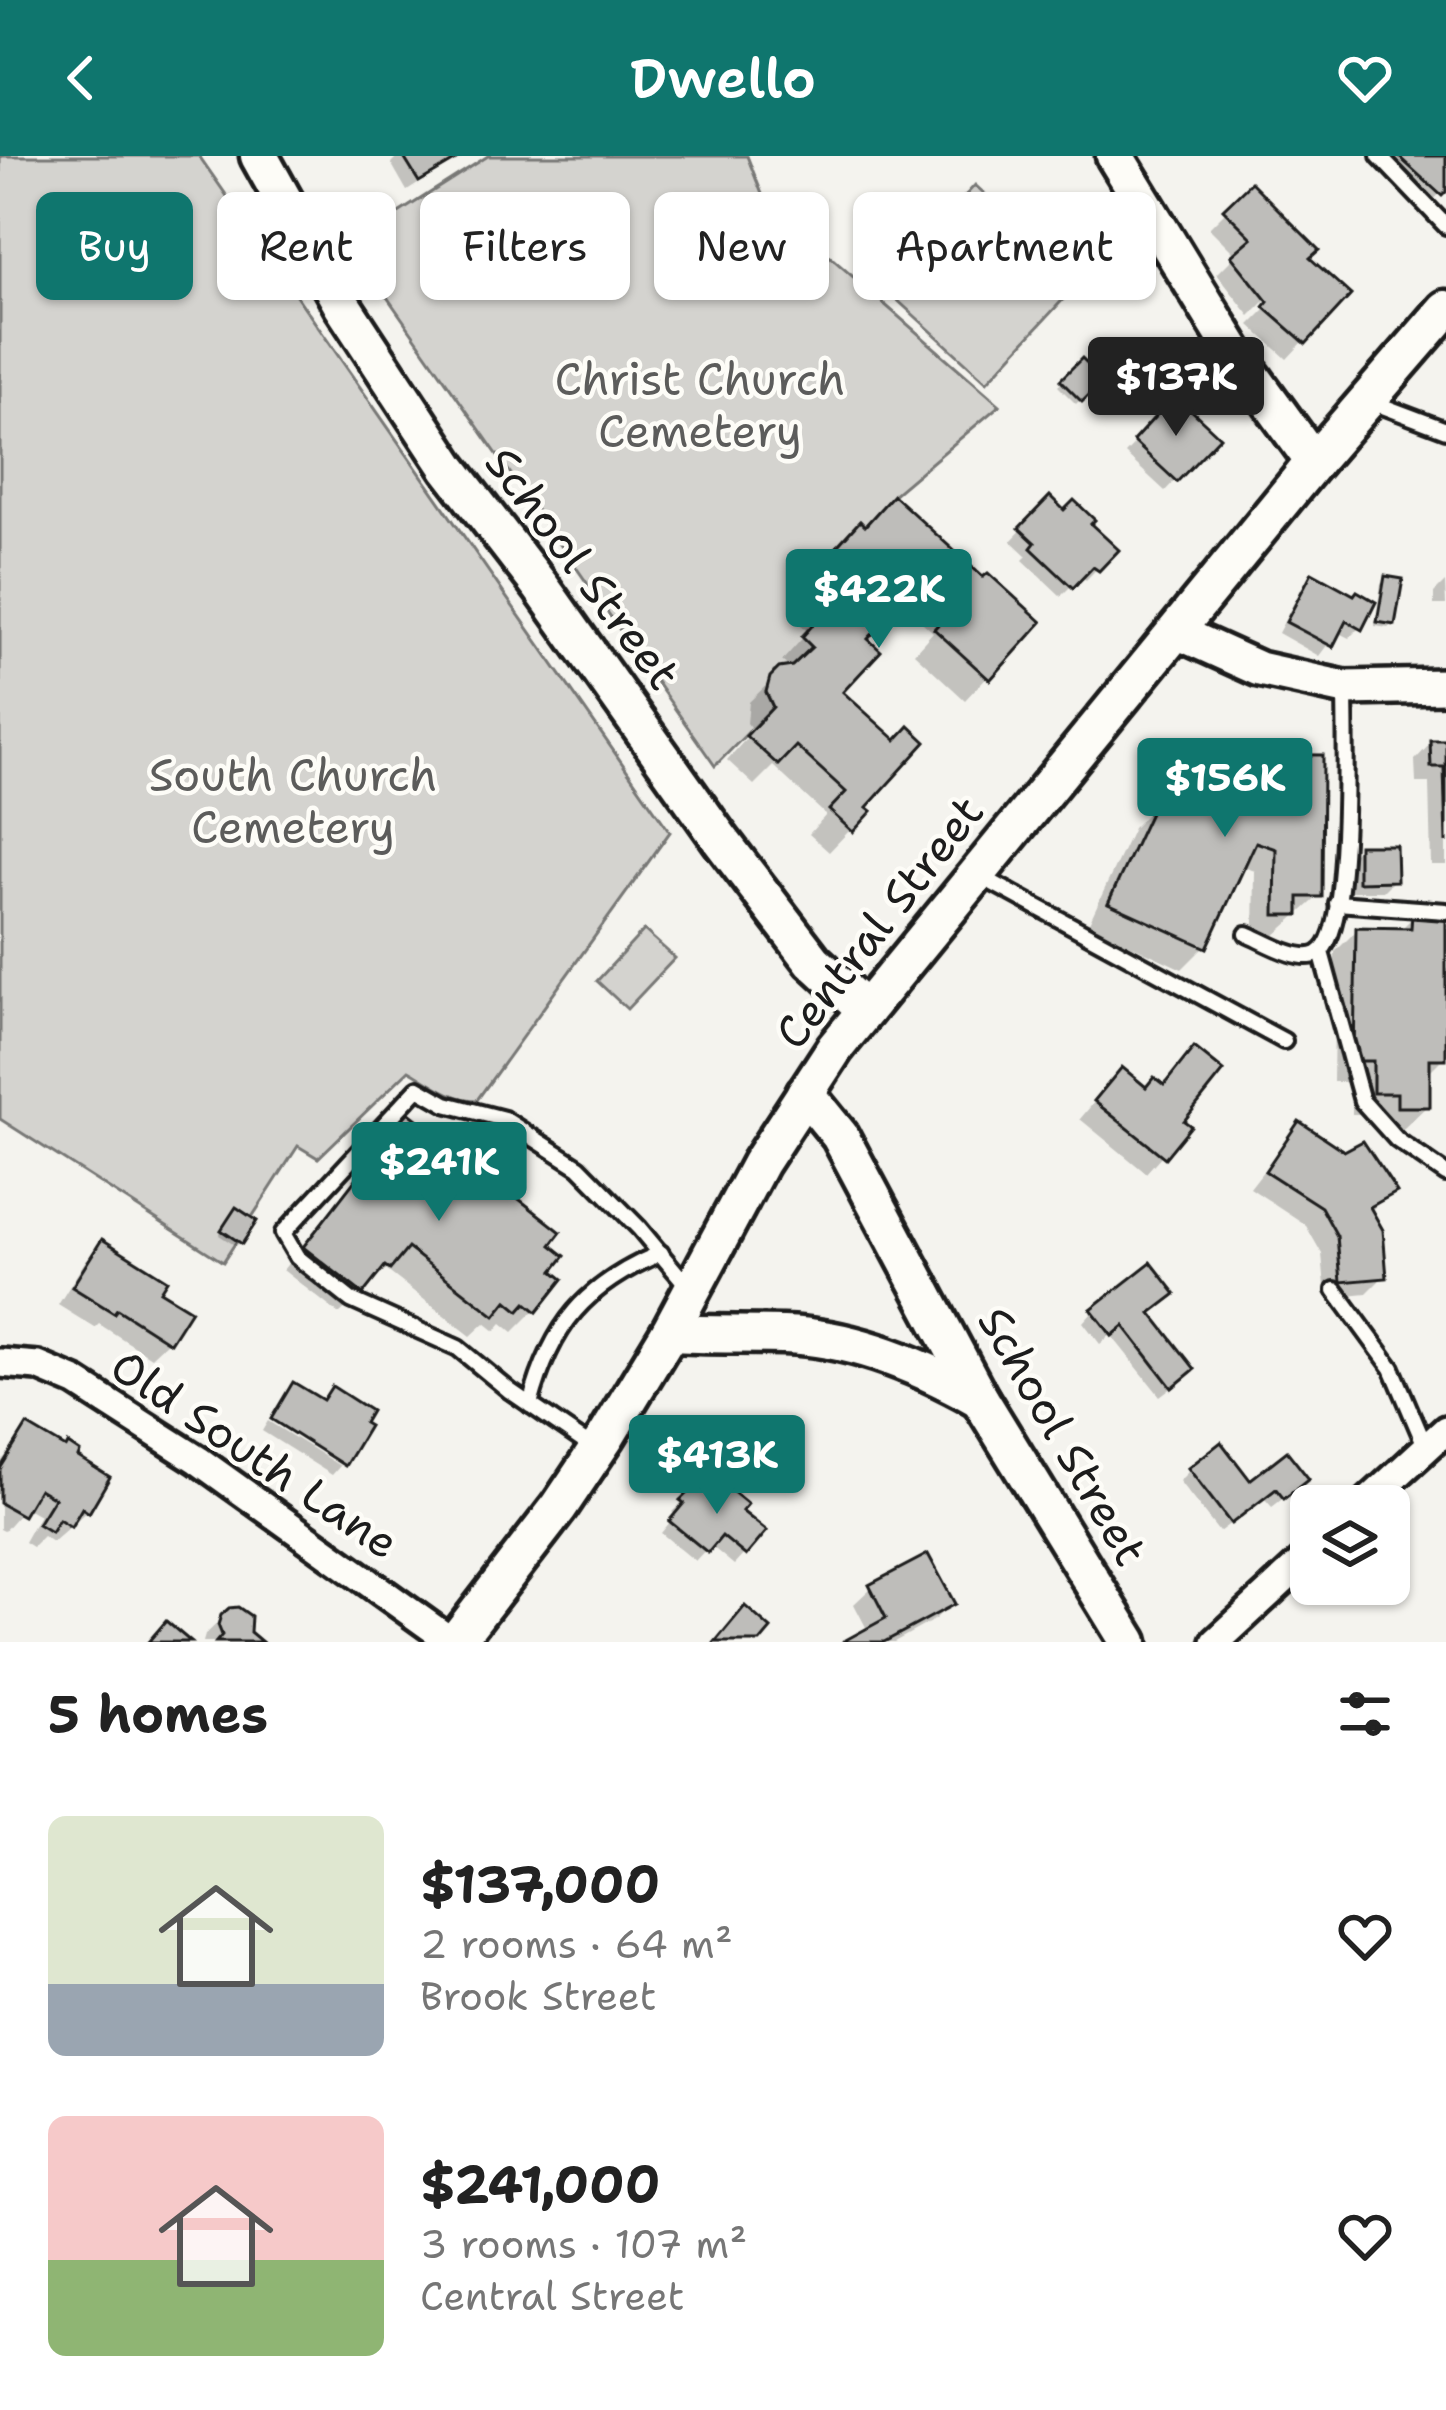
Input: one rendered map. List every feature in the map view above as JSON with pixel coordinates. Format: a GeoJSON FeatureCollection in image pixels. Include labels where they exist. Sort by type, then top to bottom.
{"type":"FeatureCollection","features":[{"type":"Feature","properties":{"kind":"main road","name":"School Street"},"geometry":{"type":"LineString","coordinates":[[259,156],[342,305],[448,468],[542,586],[720,839],[813,961],[866,1010]]}},
{"type":"Feature","properties":{"kind":"main road"},"geometry":{"type":"LineString","coordinates":[[1115,156],[1237,356],[1315,462]]}},
{"type":"Feature","properties":{"kind":"main road","name":"Central Street"},"geometry":{"type":"LineString","coordinates":[[453,1642],[597,1451],[669,1333],[760,1163],[866,1010],[1315,462],[1444,314]]}},
{"type":"Feature","properties":{"kind":"main road","name":"School Street"},"geometry":{"type":"LineString","coordinates":[[806,1093],[840,1136],[980,1399],[1129,1642]]}},
{"type":"Feature","properties":{"kind":"main road"},"geometry":{"type":"LineString","coordinates":[[669,1333],[834,1340],[910,1365],[980,1399]]}},
{"type":"Feature","properties":{"kind":"street"},"geometry":{"type":"LineString","coordinates":[[1175,631],[1259,669],[1345,688],[1446,686]]}},
{"type":"Feature","properties":{"kind":"street","name":"Old South Lane"},"geometry":{"type":"LineString","coordinates":[[0,1363],[38,1366],[76,1382],[198,1460],[453,1642]]}},
{"type":"Feature","properties":{"kind":"street"},"geometry":{"type":"LineString","coordinates":[[1386,1485],[1436,1439]]}},
{"type":"Feature","properties":{"kind":"street"},"geometry":{"type":"LineString","coordinates":[[1216,1642],[1290,1573]]}},
{"type":"Feature","properties":{"kind":"lane"},"geometry":{"type":"LineString","coordinates":[[1379,156],[1446,226]]}},
{"type":"Feature","properties":{"kind":"lane"},"geometry":{"type":"LineString","coordinates":[[1367,400],[1446,430]]}},
{"type":"Feature","properties":{"kind":"lane"},"geometry":{"type":"LineString","coordinates":[[1345,688],[1345,850],[1330,938],[1322,952],[1362,1101],[1397,1140],[1446,1174]]}},
{"type":"Feature","properties":{"kind":"lane"},"geometry":{"type":"LineString","coordinates":[[980,876],[1284,1041]]}},
{"type":"Feature","properties":{"kind":"lane"},"geometry":{"type":"LineString","coordinates":[[1337,903],[1446,911]]}},
{"type":"Feature","properties":{"kind":"lane"},"geometry":{"type":"LineString","coordinates":[[1247,934],[1300,956],[1322,952]]}},
{"type":"Feature","properties":{"kind":"lane"},"geometry":{"type":"LineString","coordinates":[[597,1451],[458,1348],[351,1300],[297,1257],[284,1233],[418,1088],[446,1105],[504,1119],[579,1167],[690,1289]]}},
{"type":"Feature","properties":{"kind":"lane"},"geometry":{"type":"LineString","coordinates":[[530,1405],[548,1348],[575,1308],[612,1274],[661,1253]]}},
{"type":"Feature","properties":{"kind":"lane"},"geometry":{"type":"LineString","coordinates":[[1334,1290],[1392,1368],[1436,1439]]}},
{"type":"Feature","properties":{"kind":"green space","name":"South Church Cemetery"},"geometry":{"type":"Polygon","coordinates":[[[0,156],[199,156],[224,192],[217,192],[217,300],[299,300],[670,832],[477,1100],[450,1094],[409,1070],[318,1158],[298,1146],[223,1262],[0,1119],[0,156]]]}},
{"type":"Feature","properties":{"kind":"green space","name":"Christ Church Cemetery"},"geometry":{"type":"Polygon","coordinates":[[[488,156],[747,156],[761,192],[654,192],[654,300],[829,300],[829,256],[853,277],[853,300],[880,300],[1000,405],[893,495],[865,526],[859,522],[810,575],[827,592],[820,601],[828,608],[802,636],[812,647],[792,666],[774,672],[766,692],[773,707],[715,766],[389,300],[396,300],[396,215],[420,199],[420,300],[630,300],[630,192],[432,192],[488,156]]]}},
{"type":"Feature","properties":{"kind":"green space"},"geometry":{"type":"Polygon","coordinates":[[[897,300],[1063,300],[987,382],[897,300]]]}},
{"type":"Feature","properties":{"kind":"green space"},"geometry":{"type":"Polygon","coordinates":[[[644,930],[675,958],[627,1009],[597,981],[644,930]]]}},
{"type":"Feature","properties":{"kind":"building"},"geometry":{"type":"Polygon","coordinates":[[[403,156],[463,156],[419,182],[403,156]]]}},
{"type":"Feature","properties":{"kind":"building"},"geometry":{"type":"Polygon","coordinates":[[[1398,156],[1446,156],[1446,192],[1442,196],[1398,156]]]}},
{"type":"Feature","properties":{"kind":"building"},"geometry":{"type":"Polygon","coordinates":[[[1251,182],[1319,250],[1310,258],[1351,295],[1306,344],[1264,307],[1268,302],[1231,256],[1252,238],[1223,209],[1251,182]]]}},
{"type":"Feature","properties":{"kind":"building"},"geometry":{"type":"Polygon","coordinates":[[[1082,358],[1104,380],[1082,402],[1060,380],[1082,358]]]}},
{"type":"Feature","properties":{"kind":"building"},"geometry":{"type":"Polygon","coordinates":[[[1175,395],[1220,437],[1177,482],[1133,441],[1175,395]]]}},
{"type":"Feature","properties":{"kind":"building"},"geometry":{"type":"Polygon","coordinates":[[[893,495],[983,577],[988,573],[1042,622],[990,680],[934,629],[953,608],[922,580],[868,639],[881,651],[843,692],[896,740],[909,726],[926,742],[867,807],[872,811],[853,832],[829,810],[846,792],[796,746],[778,765],[746,736],[773,707],[766,692],[770,677],[779,668],[792,666],[812,647],[802,637],[828,608],[820,601],[827,592],[810,576],[860,521],[865,526],[893,495]]]}},
{"type":"Feature","properties":{"kind":"building"},"geometry":{"type":"Polygon","coordinates":[[[1050,496],[1064,510],[1074,500],[1119,550],[1073,588],[1031,548],[1035,543],[1019,528],[1050,496]]]}},
{"type":"Feature","properties":{"kind":"building"},"geometry":{"type":"Polygon","coordinates":[[[1312,572],[1376,602],[1362,630],[1346,621],[1333,647],[1286,622],[1312,572]]]}},
{"type":"Feature","properties":{"kind":"building"},"geometry":{"type":"Polygon","coordinates":[[[1385,576],[1403,579],[1395,625],[1377,622],[1385,576]]]}},
{"type":"Feature","properties":{"kind":"building"},"geometry":{"type":"Polygon","coordinates":[[[1430,740],[1446,740],[1446,843],[1444,767],[1431,767],[1430,740]]]}},
{"type":"Feature","properties":{"kind":"building"},"geometry":{"type":"Polygon","coordinates":[[[1183,754],[1323,755],[1322,897],[1299,897],[1299,915],[1275,915],[1276,849],[1256,842],[1207,948],[1108,903],[1155,802],[1162,806],[1183,754]]]}},
{"type":"Feature","properties":{"kind":"building"},"geometry":{"type":"Polygon","coordinates":[[[1358,845],[1396,845],[1397,881],[1358,882],[1358,845]]]}},
{"type":"Feature","properties":{"kind":"building"},"geometry":{"type":"Polygon","coordinates":[[[1412,914],[1446,916],[1446,1059],[1430,1059],[1430,1107],[1397,1107],[1397,1093],[1373,1093],[1373,1061],[1354,1061],[1356,927],[1411,928],[1412,914]]]}},
{"type":"Feature","properties":{"kind":"building"},"geometry":{"type":"Polygon","coordinates":[[[1194,1047],[1224,1071],[1184,1121],[1191,1126],[1165,1158],[1094,1101],[1122,1067],[1146,1087],[1154,1077],[1164,1085],[1194,1047]]]}},
{"type":"Feature","properties":{"kind":"building"},"geometry":{"type":"Polygon","coordinates":[[[408,1112],[561,1232],[551,1245],[565,1256],[553,1271],[563,1279],[537,1312],[526,1303],[519,1311],[507,1301],[495,1316],[408,1248],[390,1270],[385,1266],[363,1294],[303,1247],[408,1112]]]}},
{"type":"Feature","properties":{"kind":"building"},"geometry":{"type":"Polygon","coordinates":[[[1299,1121],[1344,1151],[1363,1141],[1397,1192],[1370,1207],[1383,1230],[1387,1278],[1341,1282],[1337,1236],[1321,1207],[1265,1171],[1299,1121]]]}},
{"type":"Feature","properties":{"kind":"building"},"geometry":{"type":"Polygon","coordinates":[[[236,1207],[257,1221],[242,1244],[221,1230],[236,1207]]]}},
{"type":"Feature","properties":{"kind":"building"},"geometry":{"type":"Polygon","coordinates":[[[102,1239],[167,1280],[160,1291],[191,1310],[170,1343],[72,1287],[102,1239]]]}},
{"type":"Feature","properties":{"kind":"building"},"geometry":{"type":"Polygon","coordinates":[[[1151,1262],[1176,1294],[1151,1313],[1195,1369],[1172,1388],[1124,1326],[1112,1336],[1091,1309],[1151,1262]]]}},
{"type":"Feature","properties":{"kind":"building"},"geometry":{"type":"Polygon","coordinates":[[[293,1382],[323,1400],[332,1386],[371,1411],[364,1423],[369,1426],[345,1466],[271,1419],[293,1382]]]}},
{"type":"Feature","properties":{"kind":"building"},"geometry":{"type":"Polygon","coordinates":[[[27,1425],[66,1448],[68,1444],[80,1452],[78,1457],[110,1477],[89,1513],[82,1508],[71,1527],[59,1519],[51,1532],[38,1524],[54,1498],[39,1489],[23,1516],[0,1503],[0,1469],[27,1425]]]}},
{"type":"Feature","properties":{"kind":"building"},"geometry":{"type":"Polygon","coordinates":[[[1221,1442],[1250,1480],[1287,1451],[1309,1479],[1290,1485],[1290,1494],[1284,1499],[1276,1489],[1231,1524],[1188,1468],[1221,1442]]]}},
{"type":"Feature","properties":{"kind":"building"},"geometry":{"type":"Polygon","coordinates":[[[709,1472],[748,1504],[742,1511],[767,1531],[746,1556],[722,1536],[708,1553],[669,1521],[684,1503],[680,1500],[709,1472]]]}},
{"type":"Feature","properties":{"kind":"building"},"geometry":{"type":"Polygon","coordinates":[[[928,1554],[955,1604],[884,1642],[842,1642],[886,1618],[869,1585],[928,1554]]]}},
{"type":"Feature","properties":{"kind":"building"},"geometry":{"type":"Polygon","coordinates":[[[745,1606],[771,1629],[760,1642],[715,1642],[745,1606]]]}},
{"type":"Feature","properties":{"kind":"building"},"geometry":{"type":"Polygon","coordinates":[[[238,1607],[251,1616],[250,1632],[262,1642],[216,1642],[222,1635],[221,1615],[238,1607]]]}},
{"type":"Feature","properties":{"kind":"building"},"geometry":{"type":"Polygon","coordinates":[[[166,1621],[191,1642],[148,1642],[166,1621]]]}}]}
